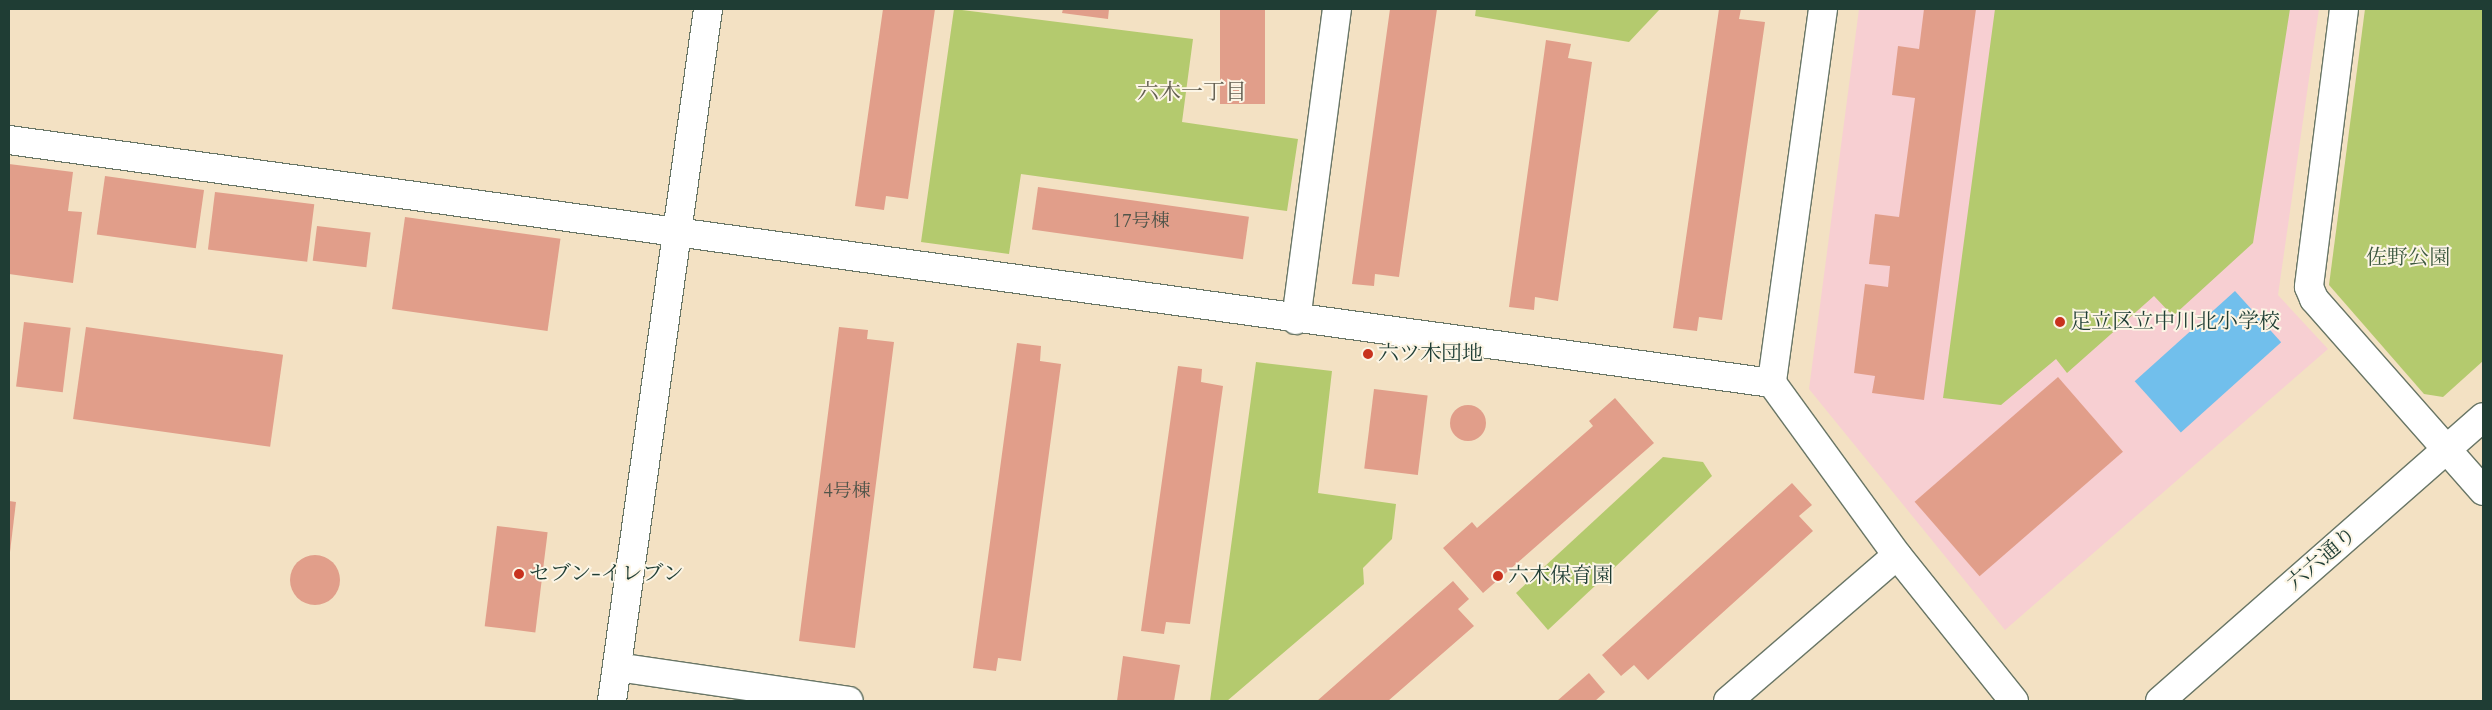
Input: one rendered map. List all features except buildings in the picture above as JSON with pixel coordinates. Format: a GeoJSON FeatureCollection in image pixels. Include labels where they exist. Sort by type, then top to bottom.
{"type":"FeatureCollection","features":[{"type":"Feature","properties":{"kind":"street"},"geometry":{"type":"LineString","coordinates":[[612,701],[708,9]]}},
{"type":"Feature","properties":{"kind":"street"},"geometry":{"type":"LineString","coordinates":[[1296,320],[1338,9]]}},
{"type":"Feature","properties":{"kind":"street"},"geometry":{"type":"LineString","coordinates":[[1823,9],[1772,383],[1897,555],[2014,701]]}},
{"type":"Feature","properties":{"kind":"street"},"geometry":{"type":"LineString","coordinates":[[2344,9],[2309,287],[2314,299],[2483,491]]}},
{"type":"Feature","properties":{"kind":"street"},"geometry":{"type":"LineString","coordinates":[[9,140],[1296,320],[1772,383]]}},
{"type":"Feature","properties":{"kind":"street","name":"六六通り"},"geometry":{"type":"LineString","coordinates":[[2160,701],[2483,417]]}},
{"type":"Feature","properties":{"kind":"street"},"geometry":{"type":"LineString","coordinates":[[1728,701],[1897,555]]}},
{"type":"Feature","properties":{"kind":"street"},"geometry":{"type":"LineString","coordinates":[[617,667],[796,697],[848,701]]}},
{"type":"Feature","properties":{"kind":"shaded area","name":"足立区立中川北小学校"},"geometry":{"type":"Polygon","coordinates":[[[1859,9],[2319,9],[2278,295],[2328,349],[2005,630],[1809,389],[1859,9]]]}},
{"type":"Feature","properties":{"kind":"green space"},"geometry":{"type":"Polygon","coordinates":[[[954,9],[1193,39],[1182,122],[1298,139],[1287,211],[1021,174],[1009,254],[921,242],[954,9]]]}},
{"type":"Feature","properties":{"kind":"green space"},"geometry":{"type":"Polygon","coordinates":[[[1476,9],[1660,9],[1629,42],[1475,16],[1476,9]]]}},
{"type":"Feature","properties":{"kind":"green space"},"geometry":{"type":"Polygon","coordinates":[[[1995,9],[2290,9],[2253,243],[2173,316],[2154,296],[2067,373],[2056,359],[2001,405],[1943,398],[1995,9]]]}},
{"type":"Feature","properties":{"kind":"green space","name":"佐野公園"},"geometry":{"type":"Polygon","coordinates":[[[2365,9],[2483,9],[2483,361],[2443,397],[2424,394],[2329,285],[2365,9]]]}},
{"type":"Feature","properties":{"kind":"green space"},"geometry":{"type":"Polygon","coordinates":[[[1256,362],[1332,371],[1318,493],[1396,504],[1392,539],[1363,568],[1364,584],[1227,701],[1210,701],[1256,362]]]}},
{"type":"Feature","properties":{"kind":"green space"},"geometry":{"type":"Polygon","coordinates":[[[1663,457],[1703,462],[1712,476],[1548,630],[1516,593],[1663,457]]]}},
{"type":"Feature","properties":{"kind":"water"},"geometry":{"type":"Polygon","coordinates":[[[2235,291],[2281,342],[2181,433],[2135,381],[2235,291]]]}},
{"type":"Feature","properties":{"kind":"place","name":"足立区立中川北小学校"},"geometry":{"type":"Point","coordinates":[2060,322]}},
{"type":"Feature","properties":{"kind":"place","name":"六ツ木団地"},"geometry":{"type":"Point","coordinates":[1368,354]}},
{"type":"Feature","properties":{"kind":"place","name":"セブン-イレブン"},"geometry":{"type":"Point","coordinates":[519,574]}},
{"type":"Feature","properties":{"kind":"place","name":"六木保育園"},"geometry":{"type":"Point","coordinates":[1498,576]}},
{"type":"Feature","properties":{"kind":"district","name":"六木一丁目"},"geometry":{"type":"Point","coordinates":[1192,93]}}]}
